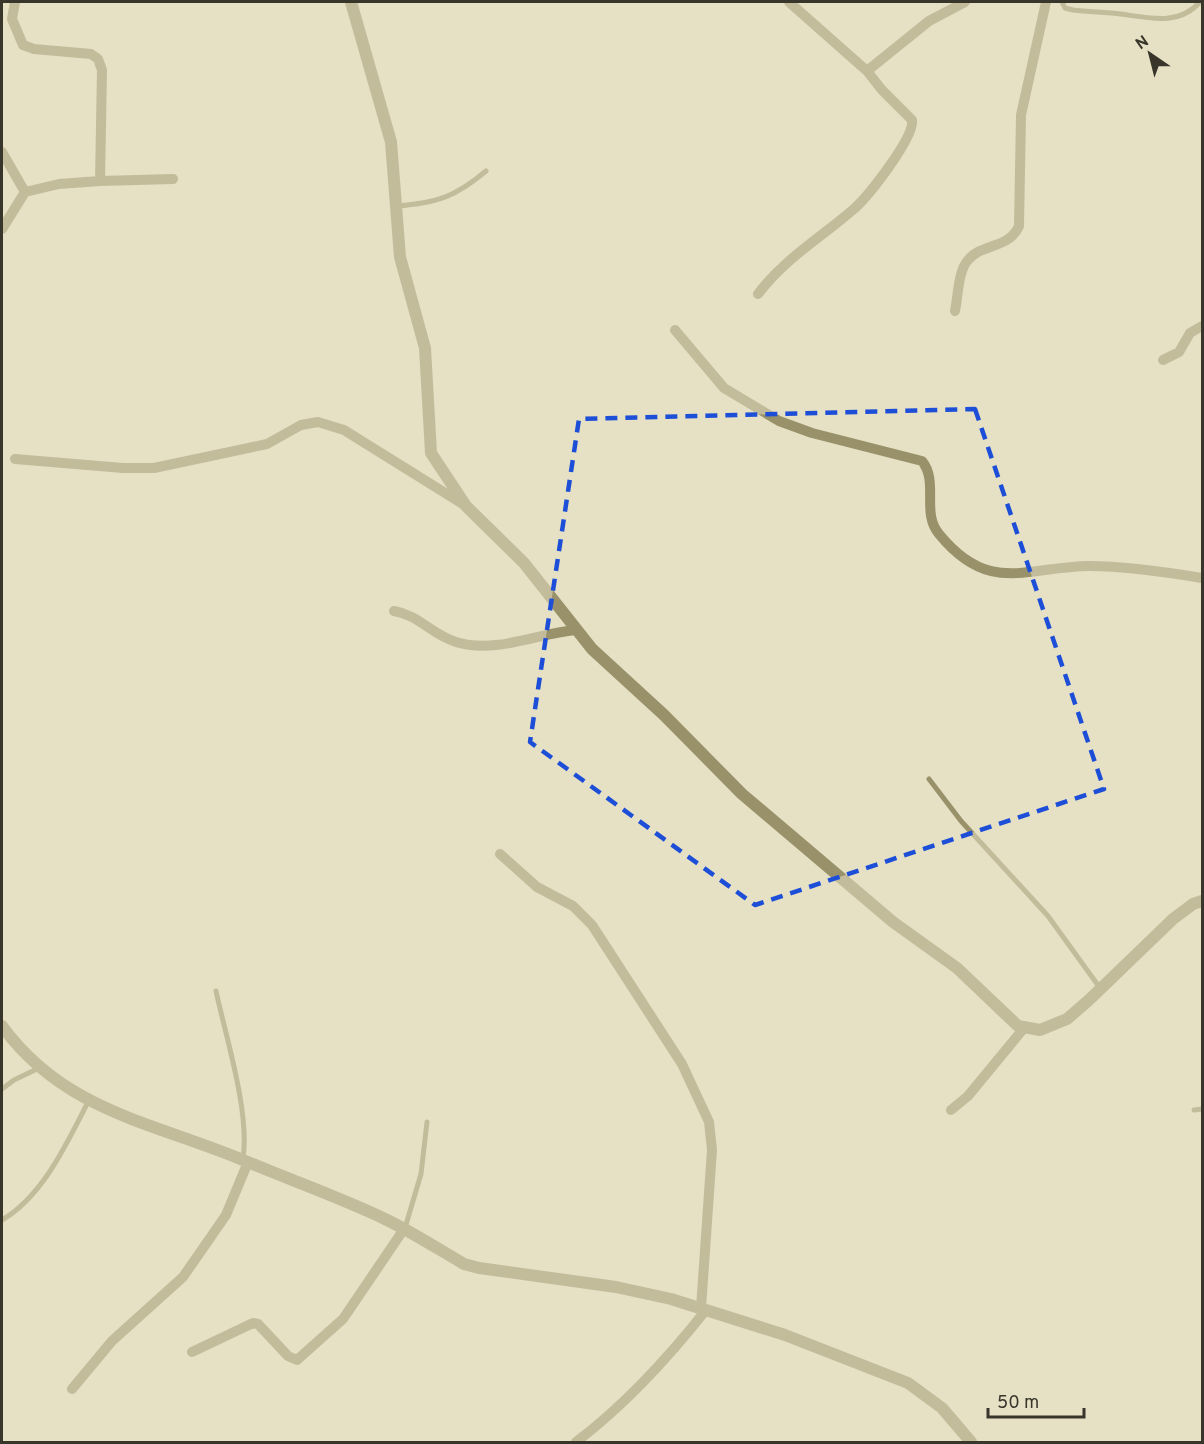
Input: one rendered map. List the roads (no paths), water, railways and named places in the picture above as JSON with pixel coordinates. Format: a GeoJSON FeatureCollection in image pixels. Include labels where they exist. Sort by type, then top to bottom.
{"type":"FeatureCollection","features":[{"type":"Feature","properties":{"kind":"street"},"geometry":{"type":"LineString","coordinates":[[15,2],[7,20],[27,47],[84,53],[99,59],[102,70],[100,181]]}},
{"type":"Feature","properties":{"kind":"street"},"geometry":{"type":"LineString","coordinates":[[351,2],[358,34],[386,119],[394,160],[400,256],[425,348],[431,453],[466,506],[524,563],[592,649],[664,715],[742,794],[893,922],[957,968],[1009,1020],[1024,1028],[1040,1030],[1060,1023],[1101,989],[1173,919],[1196,902],[1203,901]]}},
{"type":"Feature","properties":{"kind":"street"},"geometry":{"type":"LineString","coordinates":[[758,294],[800,250],[861,202],[910,134],[912,120],[882,90],[867,71],[789,2]]}},
{"type":"Feature","properties":{"kind":"street"},"geometry":{"type":"LineString","coordinates":[[867,71],[928,21],[964,2]]}},
{"type":"Feature","properties":{"kind":"street"},"geometry":{"type":"LineString","coordinates":[[955,311],[963,270],[969,258],[1010,239],[1019,226],[1021,115],[1046,2]]}},
{"type":"Feature","properties":{"kind":"street"},"geometry":{"type":"LineString","coordinates":[[2,152],[25,192]]}},
{"type":"Feature","properties":{"kind":"street"},"geometry":{"type":"LineString","coordinates":[[2,229],[25,192],[59,184],[173,179]]}},
{"type":"Feature","properties":{"kind":"street"},"geometry":{"type":"LineString","coordinates":[[1163,360],[1179,352],[1190,333],[1203,326]]}},
{"type":"Feature","properties":{"kind":"street"},"geometry":{"type":"LineString","coordinates":[[675,330],[724,388],[779,421],[812,433],[922,461],[929,474],[930,512],[934,526],[952,548],[975,567],[992,572],[1024,573],[1093,566],[1203,578]]}},
{"type":"Feature","properties":{"kind":"street"},"geometry":{"type":"LineString","coordinates":[[15,459],[123,468],[154,468],[267,444],[301,425],[318,422],[344,430],[466,506]]}},
{"type":"Feature","properties":{"kind":"street"},"geometry":{"type":"LineString","coordinates":[[394,611],[416,618],[445,638],[472,646],[496,645],[544,633],[575,630]]}},
{"type":"Feature","properties":{"kind":"street"},"geometry":{"type":"LineString","coordinates":[[500,854],[537,887],[573,906],[592,924],[672,1046],[697,1091],[709,1122],[712,1140],[704,1309],[634,1390],[576,1443]]}},
{"type":"Feature","properties":{"kind":"street"},"geometry":{"type":"LineString","coordinates":[[2,1026],[39,1068],[88,1102],[246,1161],[404,1229],[464,1264],[616,1287],[704,1309],[785,1335],[908,1383],[942,1408],[971,1443]]}},
{"type":"Feature","properties":{"kind":"street"},"geometry":{"type":"LineString","coordinates":[[951,1110],[968,1096],[1024,1028]]}},
{"type":"Feature","properties":{"kind":"street"},"geometry":{"type":"LineString","coordinates":[[72,1389],[123,1330],[156,1303],[183,1276],[225,1215],[246,1161]]}},
{"type":"Feature","properties":{"kind":"street"},"geometry":{"type":"LineString","coordinates":[[192,1352],[253,1323],[258,1324],[288,1356],[297,1360],[343,1319],[404,1229]]}},
{"type":"Feature","properties":{"kind":"lane"},"geometry":{"type":"LineString","coordinates":[[1062,2],[1065,8],[1073,10],[1146,19],[1180,16],[1192,11],[1200,2]]}},
{"type":"Feature","properties":{"kind":"lane"},"geometry":{"type":"LineString","coordinates":[[396,206],[437,201],[469,186],[486,171]]}},
{"type":"Feature","properties":{"kind":"lane"},"geometry":{"type":"LineString","coordinates":[[929,779],[961,821],[1048,916],[1101,989]]}},
{"type":"Feature","properties":{"kind":"lane"},"geometry":{"type":"LineString","coordinates":[[216,991],[238,1093],[246,1161]]}},
{"type":"Feature","properties":{"kind":"lane"},"geometry":{"type":"LineString","coordinates":[[2,1089],[14,1080],[39,1068]]}},
{"type":"Feature","properties":{"kind":"lane"},"geometry":{"type":"LineString","coordinates":[[2,1220],[24,1203],[47,1173],[67,1143],[88,1102]]}},
{"type":"Feature","properties":{"kind":"lane"},"geometry":{"type":"LineString","coordinates":[[1194,1110],[1203,1109]]}},
{"type":"Feature","properties":{"kind":"lane"},"geometry":{"type":"LineString","coordinates":[[404,1229],[421,1174],[428,1122]]}}]}
